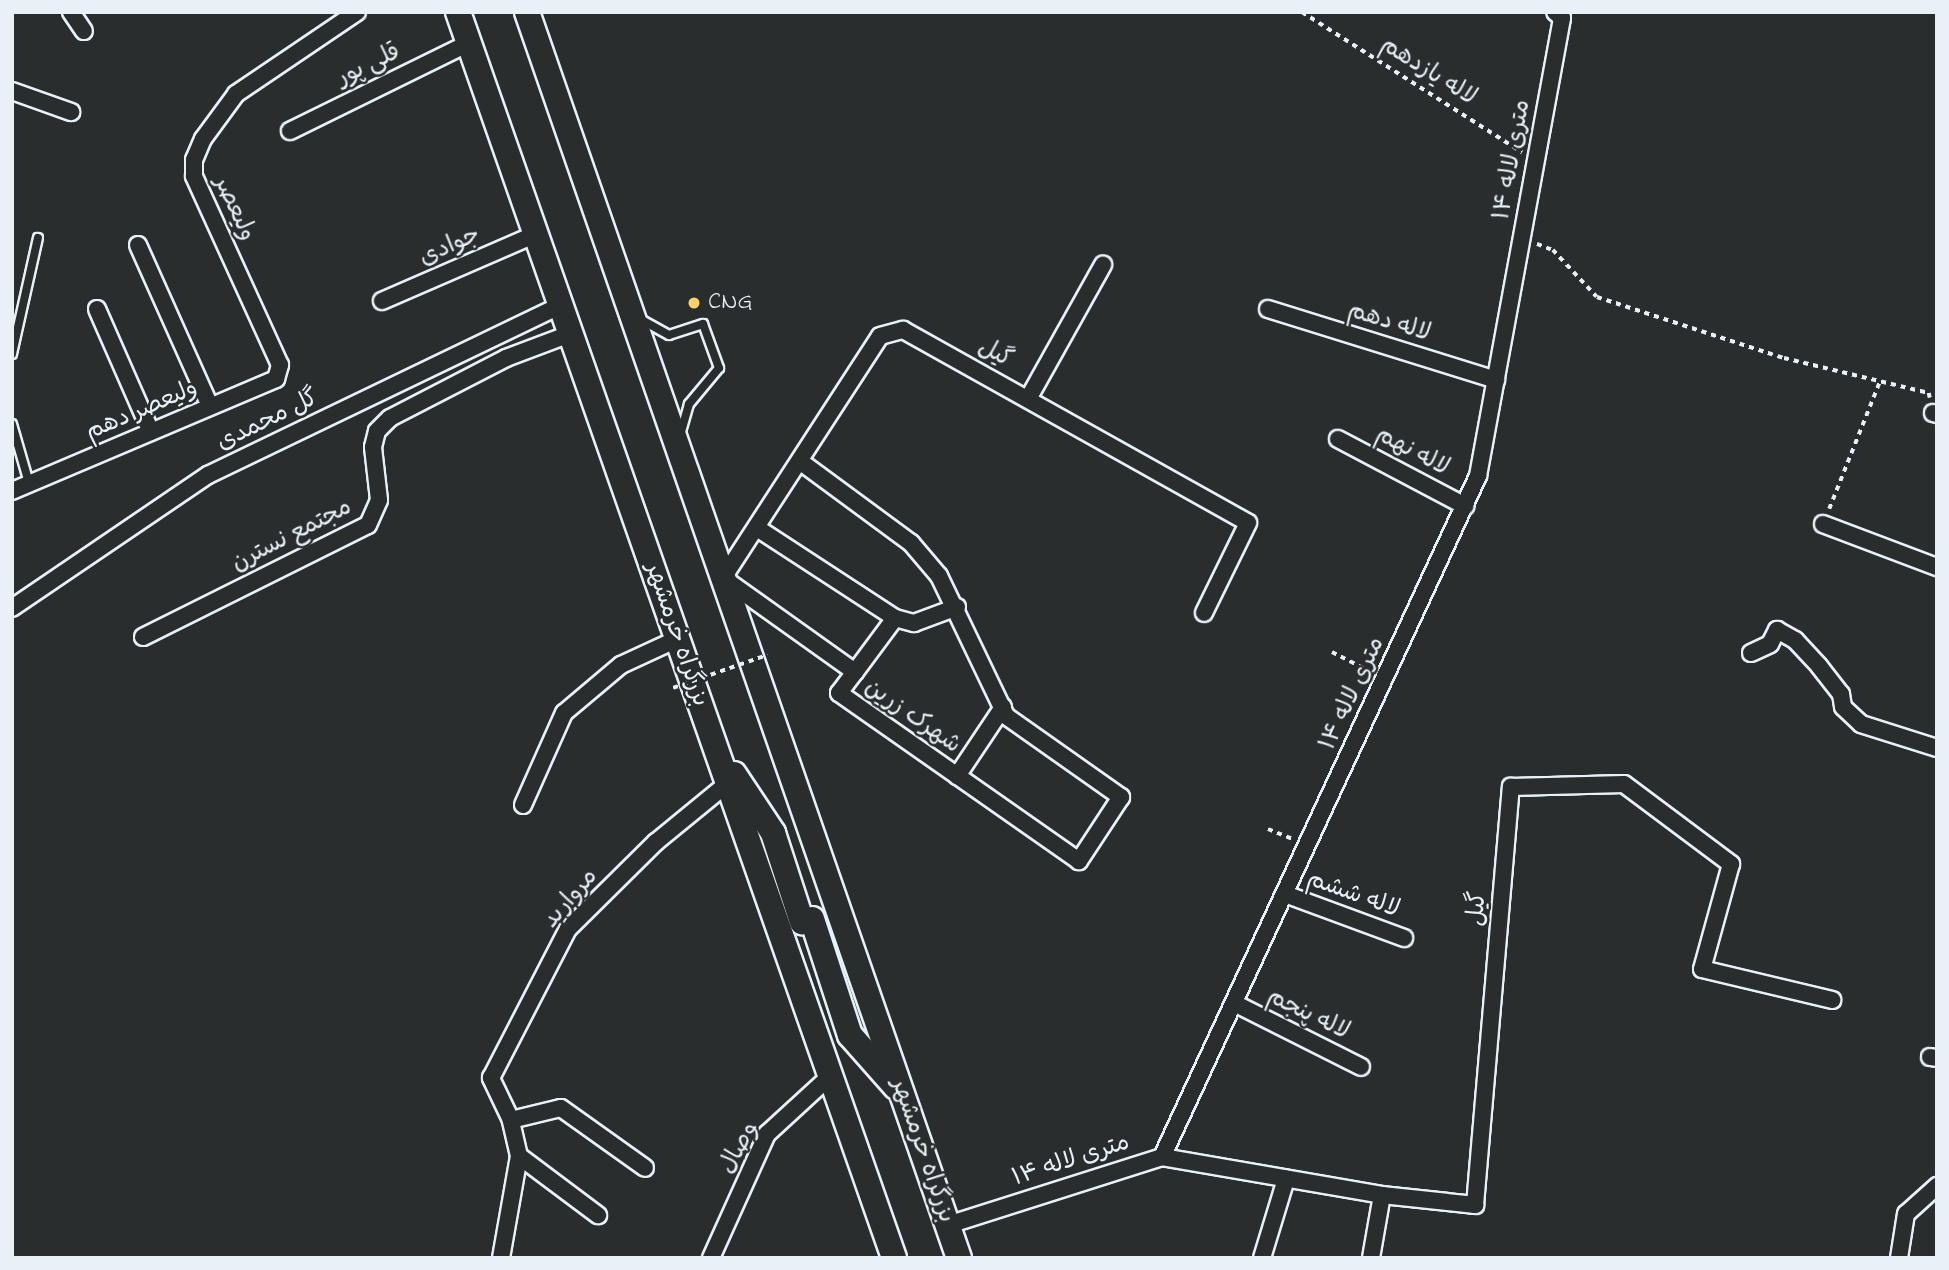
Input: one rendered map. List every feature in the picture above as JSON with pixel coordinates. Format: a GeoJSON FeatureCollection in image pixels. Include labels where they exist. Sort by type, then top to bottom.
{"type":"FeatureCollection","features":[{"type":"Feature","properties":{"kind":"highway","name":"بزرگراه خرمشهر"},"geometry":{"type":"LineString","coordinates":[[458,12],[728,783],[798,923],[830,1076],[894,1258]]}},
{"type":"Feature","properties":{"kind":"highway","name":"بزرگراه خرمشهر"},"geometry":{"type":"LineString","coordinates":[[527,12],[959,1258]]}},
{"type":"Feature","properties":{"kind":"highway"},"geometry":{"type":"LineString","coordinates":[[714,744],[773,834],[798,923],[850,1035],[902,1094]]}},
{"type":"Feature","properties":{"kind":"highway"},"geometry":{"type":"LineString","coordinates":[[798,923],[839,911]]}},
{"type":"Feature","properties":{"kind":"street"},"geometry":{"type":"LineString","coordinates":[[71,12],[84,31]]}},
{"type":"Feature","properties":{"kind":"street","name":"ولیعصر"},"geometry":{"type":"LineString","coordinates":[[280,365],[194,176],[194,160],[203,139],[236,94],[357,12]]}},
{"type":"Feature","properties":{"kind":"street","name":"۱۴ متری لاله"},"geometry":{"type":"LineString","coordinates":[[948,1225],[1162,1157],[1478,476],[1562,18],[1555,12]]}},
{"type":"Feature","properties":{"kind":"street","name":"قلی پور"},"geometry":{"type":"LineString","coordinates":[[290,131],[469,43]]}},
{"type":"Feature","properties":{"kind":"street"},"geometry":{"type":"LineString","coordinates":[[12,91],[71,113]]}},
{"type":"Feature","properties":{"kind":"street","name":"جوادی"},"geometry":{"type":"LineString","coordinates":[[383,301],[536,234]]}},
{"type":"Feature","properties":{"kind":"street"},"geometry":{"type":"LineString","coordinates":[[138,245],[209,406]]}},
{"type":"Feature","properties":{"kind":"street"},"geometry":{"type":"LineString","coordinates":[[1028,399],[1103,265]]}},
{"type":"Feature","properties":{"kind":"street","name":"گل محمدی"},"geometry":{"type":"LineString","coordinates":[[12,608],[208,475],[561,305]]}},
{"type":"Feature","properties":{"kind":"street"},"geometry":{"type":"LineString","coordinates":[[97,309],[151,432]]}},
{"type":"Feature","properties":{"kind":"street","name":"لاله دهم"},"geometry":{"type":"LineString","coordinates":[[1268,309],[1496,380]]}},
{"type":"Feature","properties":{"kind":"street","name":"گیل"},"geometry":{"type":"LineString","coordinates":[[723,578],[801,462],[880,336],[903,330],[1248,523],[1204,613]]}},
{"type":"Feature","properties":{"kind":"street","name":"مجتمع نسترن"},"geometry":{"type":"LineString","coordinates":[[143,637],[368,525],[379,500],[373,447],[377,431],[390,418],[506,358],[570,334]]}},
{"type":"Feature","properties":{"kind":"street","name":"ولیعصر دهم"},"geometry":{"type":"LineString","coordinates":[[12,491],[275,379],[280,365]]}},
{"type":"Feature","properties":{"kind":"street","name":"لاله نهم"},"geometry":{"type":"LineString","coordinates":[[1338,439],[1465,506]]}},
{"type":"Feature","properties":{"kind":"street"},"geometry":{"type":"LineString","coordinates":[[801,462],[911,543],[957,607],[1003,707],[957,776]]}},
{"type":"Feature","properties":{"kind":"street"},"geometry":{"type":"LineString","coordinates":[[1823,524],[1937,567]]}},
{"type":"Feature","properties":{"kind":"street"},"geometry":{"type":"LineString","coordinates":[[757,528],[895,618],[914,623],[957,607]]}},
{"type":"Feature","properties":{"kind":"street","name":"شهرک زرین"},"geometry":{"type":"LineString","coordinates":[[723,578],[855,672],[839,693],[1079,861],[1121,797],[1016,723],[1003,707]]}},
{"type":"Feature","properties":{"kind":"street"},"geometry":{"type":"LineString","coordinates":[[855,672],[895,618]]}},
{"type":"Feature","properties":{"kind":"street"},"geometry":{"type":"LineString","coordinates":[[1751,653],[1770,644],[1777,630],[1795,640],[1841,694],[1843,707],[1861,724],[1937,748]]}},
{"type":"Feature","properties":{"kind":"street"},"geometry":{"type":"LineString","coordinates":[[523,805],[564,713],[621,665],[677,639]]}},
{"type":"Feature","properties":{"kind":"street","name":"مروارید"},"geometry":{"type":"LineString","coordinates":[[511,1120],[491,1078],[568,929],[656,842],[728,783]]}},
{"type":"Feature","properties":{"kind":"street","name":"گیل"},"geometry":{"type":"LineString","coordinates":[[1162,1157],[1382,1195],[1475,1205],[1511,787],[1624,784],[1731,864],[1702,969],[1832,1000]]}},
{"type":"Feature","properties":{"kind":"street","name":"لاله ششم"},"geometry":{"type":"LineString","coordinates":[[1285,894],[1404,938]]}},
{"type":"Feature","properties":{"kind":"street","name":"لاله پنجم"},"geometry":{"type":"LineString","coordinates":[[1234,1003],[1361,1067]]}},
{"type":"Feature","properties":{"kind":"street","name":"وصال"},"geometry":{"type":"LineString","coordinates":[[711,1258],[768,1134],[830,1076]]}},
{"type":"Feature","properties":{"kind":"street"},"geometry":{"type":"LineString","coordinates":[[501,1258],[519,1156],[511,1120],[561,1108],[645,1168]]}},
{"type":"Feature","properties":{"kind":"street"},"geometry":{"type":"LineString","coordinates":[[519,1156],[598,1215]]}},
{"type":"Feature","properties":{"kind":"street"},"geometry":{"type":"LineString","coordinates":[[1262,1258],[1286,1179]]}},
{"type":"Feature","properties":{"kind":"street"},"geometry":{"type":"LineString","coordinates":[[1899,1258],[1906,1214],[1937,1186]]}},
{"type":"Feature","properties":{"kind":"street"},"geometry":{"type":"LineString","coordinates":[[1371,1258],[1382,1195]]}},
{"type":"Feature","properties":{"kind":"lane"},"geometry":{"type":"LineString","coordinates":[[12,354],[38,238]]}},
{"type":"Feature","properties":{"kind":"lane"},"geometry":{"type":"LineString","coordinates":[[632,315],[669,334],[703,324],[719,368],[689,404],[677,444]]}},
{"type":"Feature","properties":{"kind":"lane"},"geometry":{"type":"LineString","coordinates":[[12,424],[29,483]]}},
{"type":"Feature","properties":{"kind":"path","name":"لاله یازدهم"},"geometry":{"type":"LineString","coordinates":[[1302,12],[1536,161]]}},
{"type":"Feature","properties":{"kind":"path"},"geometry":{"type":"LineString","coordinates":[[1521,239],[1553,250],[1597,297],[1784,358],[1929,393],[1935,413]]}},
{"type":"Feature","properties":{"kind":"path"},"geometry":{"type":"LineString","coordinates":[[1823,524],[1880,381]]}},
{"type":"Feature","properties":{"kind":"path"},"geometry":{"type":"LineString","coordinates":[[1332,653],[1385,679]]}},
{"type":"Feature","properties":{"kind":"path"},"geometry":{"type":"LineString","coordinates":[[673,688],[767,655]]}},
{"type":"Feature","properties":{"kind":"path"},"geometry":{"type":"LineString","coordinates":[[1268,829],[1308,845]]}},
{"type":"Feature","properties":{"kind":"place","name":"CNG"},"geometry":{"type":"Point","coordinates":[694,303]}}]}
